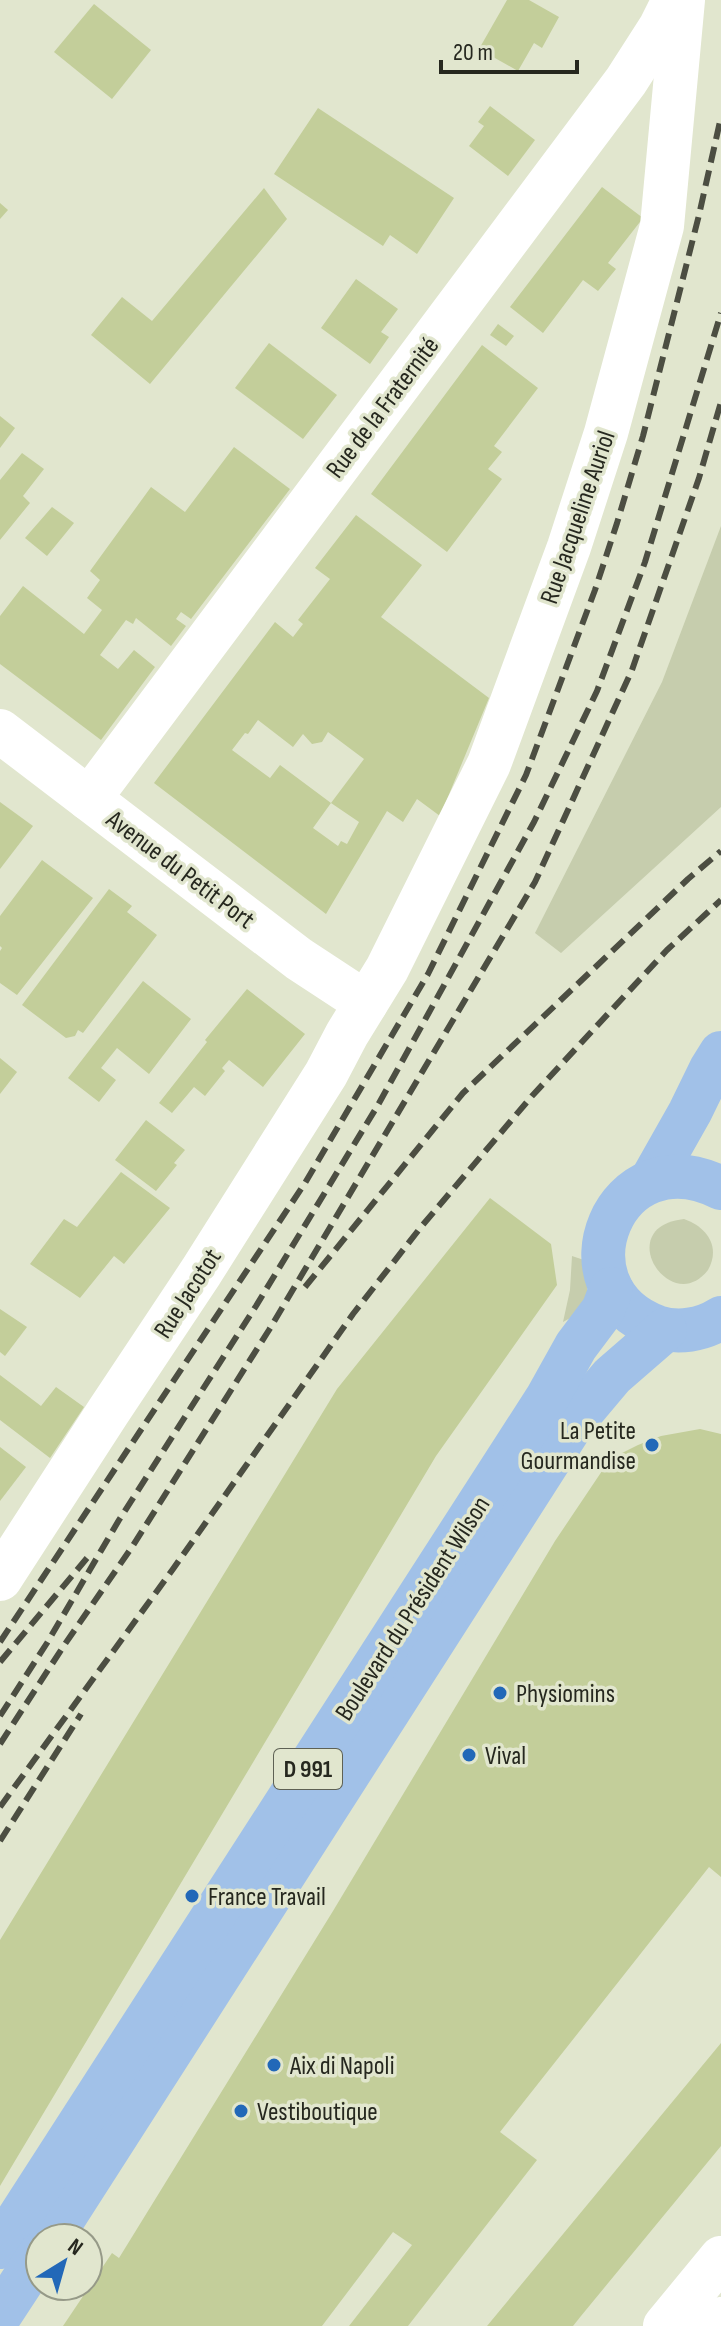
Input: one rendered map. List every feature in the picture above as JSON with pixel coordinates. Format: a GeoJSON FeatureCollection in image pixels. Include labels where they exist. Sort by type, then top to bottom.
{"type":"FeatureCollection","features":[{"type":"Feature","properties":{"kind":"main road"},"geometry":{"type":"LineString","coordinates":[[651,1181],[721,1053]]}},
{"type":"Feature","properties":{"kind":"main road"},"geometry":{"type":"LineString","coordinates":[[721,1188],[703,1179],[677,1175],[651,1181],[629,1195],[613,1214],[608,1226],[604,1238],[603,1264],[611,1289],[625,1308],[643,1322],[665,1330],[689,1330],[721,1318]]}},
{"type":"Feature","properties":{"kind":"main road","name":"Boulevard du Président Wilson"},"geometry":{"type":"LineString","coordinates":[[0,2247],[547,1398],[576,1346],[603,1310],[611,1289]]}},
{"type":"Feature","properties":{"kind":"main road","name":"Boulevard du Président Wilson"},"geometry":{"type":"LineString","coordinates":[[61,2222],[575,1420],[612,1376],[665,1330]]}},
{"type":"Feature","properties":{"kind":"main road"},"geometry":{"type":"LineString","coordinates":[[0,2315],[24,2278]]}},
{"type":"Feature","properties":{"kind":"street","name":"Rue de la Fraternité"},"geometry":{"type":"LineString","coordinates":[[89,799],[626,81],[643,0]]}},
{"type":"Feature","properties":{"kind":"street"},"geometry":{"type":"LineString","coordinates":[[626,81],[674,0]]}},
{"type":"Feature","properties":{"kind":"street","name":"Rue Jacqueline Auriol"},"geometry":{"type":"LineString","coordinates":[[366,1003],[387,969],[489,764],[569,547],[606,433],[662,226],[683,0]]}},
{"type":"Feature","properties":{"kind":"street","name":"Avenue du Petit Port"},"geometry":{"type":"LineString","coordinates":[[0,731],[299,959],[366,1003]]}},
{"type":"Feature","properties":{"kind":"street","name":"Rue Jacotot"},"geometry":{"type":"LineString","coordinates":[[0,1579],[210,1259],[326,1074],[366,1003]]}},
{"type":"Feature","properties":{"kind":"street"},"geometry":{"type":"LineString","coordinates":[[665,2326],[720,2260]]}},
{"type":"Feature","properties":{"kind":"street"},"geometry":{"type":"LineString","coordinates":[[715,2326],[721,2319]]}},
{"type":"Feature","properties":{"kind":"green space"},"geometry":{"type":"Polygon","coordinates":[[[721,526],[721,807],[561,953],[535,933],[662,682],[721,526]]]}},
{"type":"Feature","properties":{"kind":"green space"},"geometry":{"type":"Polygon","coordinates":[[[684,1219],[705,1233],[710,1239],[713,1253],[708,1270],[693,1282],[678,1283],[665,1277],[655,1266],[650,1251],[652,1237],[663,1225],[684,1219]]]}},
{"type":"Feature","properties":{"kind":"green space"},"geometry":{"type":"Polygon","coordinates":[[[572,1256],[587,1261],[587,1309],[563,1322],[570,1290],[572,1256]]]}},
{"type":"Feature","properties":{"kind":"building"},"geometry":{"type":"Polygon","coordinates":[[[507,0],[529,0],[559,17],[542,48],[534,43],[518,71],[479,49],[507,0]]]}},
{"type":"Feature","properties":{"kind":"building"},"geometry":{"type":"Polygon","coordinates":[[[94,4],[151,50],[112,99],[54,52],[94,4]]]}},
{"type":"Feature","properties":{"kind":"building"},"geometry":{"type":"Polygon","coordinates":[[[490,106],[535,140],[508,176],[469,146],[484,126],[478,122],[490,106]]]}},
{"type":"Feature","properties":{"kind":"building"},"geometry":{"type":"Polygon","coordinates":[[[318,108],[454,198],[417,254],[390,235],[383,246],[274,174],[318,108]]]}},
{"type":"Feature","properties":{"kind":"building"},"geometry":{"type":"Polygon","coordinates":[[[602,187],[643,218],[608,263],[616,269],[598,291],[583,280],[543,333],[510,307],[602,187]]]}},
{"type":"Feature","properties":{"kind":"building"},"geometry":{"type":"Polygon","coordinates":[[[264,188],[287,219],[150,384],[91,335],[122,297],[152,321],[264,188]]]}},
{"type":"Feature","properties":{"kind":"building"},"geometry":{"type":"Polygon","coordinates":[[[0,203],[8,210],[0,219],[0,203]]]}},
{"type":"Feature","properties":{"kind":"building"},"geometry":{"type":"Polygon","coordinates":[[[356,279],[398,309],[381,332],[389,337],[370,364],[321,328],[356,279]]]}},
{"type":"Feature","properties":{"kind":"building"},"geometry":{"type":"Polygon","coordinates":[[[498,324],[514,336],[506,346],[490,335],[498,324]]]}},
{"type":"Feature","properties":{"kind":"building"},"geometry":{"type":"Polygon","coordinates":[[[269,343],[337,395],[303,439],[235,388],[269,343]]]}},
{"type":"Feature","properties":{"kind":"building"},"geometry":{"type":"Polygon","coordinates":[[[482,345],[538,388],[494,446],[502,452],[488,469],[502,479],[447,552],[371,494],[482,345]]]}},
{"type":"Feature","properties":{"kind":"building"},"geometry":{"type":"Polygon","coordinates":[[[0,416],[15,428],[0,448],[0,416]]]}},
{"type":"Feature","properties":{"kind":"building"},"geometry":{"type":"Polygon","coordinates":[[[234,447],[290,489],[191,619],[181,612],[176,619],[186,626],[171,646],[136,618],[133,624],[126,620],[100,655],[118,669],[134,650],[155,667],[101,740],[0,664],[0,616],[23,586],[84,634],[102,610],[87,598],[100,580],[90,571],[151,487],[185,512],[234,447]]]}},
{"type":"Feature","properties":{"kind":"building"},"geometry":{"type":"Polygon","coordinates":[[[22,453],[44,469],[23,496],[30,503],[0,540],[0,480],[22,453]]]}},
{"type":"Feature","properties":{"kind":"building"},"geometry":{"type":"Polygon","coordinates":[[[52,507],[74,523],[47,556],[25,538],[52,507]]]}},
{"type":"Feature","properties":{"kind":"building"},"geometry":{"type":"Polygon","coordinates":[[[356,515],[422,565],[381,617],[489,698],[440,816],[417,799],[403,822],[387,811],[326,914],[154,783],[275,622],[293,637],[303,624],[298,620],[330,579],[315,568],[356,515]],[[258,720],[232,750],[270,778],[280,765],[331,803],[364,759],[328,732],[322,742],[312,744],[303,734],[293,747],[258,720]],[[331,803],[313,828],[338,846],[341,841],[347,844],[359,822],[331,803]]]}},
{"type":"Feature","properties":{"kind":"building"},"geometry":{"type":"Polygon","coordinates":[[[0,802],[33,826],[0,869],[0,802]]]}},
{"type":"Feature","properties":{"kind":"building"},"geometry":{"type":"Polygon","coordinates":[[[42,860],[93,898],[17,995],[0,983],[0,916],[42,860]]]}},
{"type":"Feature","properties":{"kind":"building"},"geometry":{"type":"Polygon","coordinates":[[[109,889],[132,906],[127,912],[157,935],[83,1033],[78,1030],[75,1036],[66,1038],[22,1005],[109,889]]]}},
{"type":"Feature","properties":{"kind":"building"},"geometry":{"type":"Polygon","coordinates":[[[143,981],[191,1019],[149,1074],[117,1048],[101,1068],[116,1080],[99,1102],[68,1078],[143,981]]]}},
{"type":"Feature","properties":{"kind":"building"},"geometry":{"type":"Polygon","coordinates":[[[247,989],[305,1034],[263,1087],[229,1060],[222,1068],[225,1071],[205,1096],[194,1087],[172,1113],[159,1103],[247,989]]]}},
{"type":"Feature","properties":{"kind":"building"},"geometry":{"type":"Polygon","coordinates":[[[0,1058],[17,1072],[0,1094],[0,1058]]]}},
{"type":"Feature","properties":{"kind":"building"},"geometry":{"type":"Polygon","coordinates":[[[146,1120],[185,1150],[156,1191],[115,1160],[146,1120]]]}},
{"type":"Feature","properties":{"kind":"building"},"geometry":{"type":"Polygon","coordinates":[[[121,1172],[170,1208],[124,1264],[114,1256],[80,1298],[30,1264],[64,1219],[77,1227],[121,1172]]]}},
{"type":"Feature","properties":{"kind":"building"},"geometry":{"type":"Polygon","coordinates":[[[490,1198],[551,1244],[557,1285],[436,1456],[0,2186],[0,1940],[337,1389],[490,1198]]]}},
{"type":"Feature","properties":{"kind":"building"},"geometry":{"type":"Polygon","coordinates":[[[0,1309],[27,1327],[5,1356],[0,1352],[0,1309]]]}},
{"type":"Feature","properties":{"kind":"building"},"geometry":{"type":"Polygon","coordinates":[[[0,1375],[41,1406],[56,1387],[84,1407],[50,1458],[0,1420],[0,1375]]]}},
{"type":"Feature","properties":{"kind":"building"},"geometry":{"type":"Polygon","coordinates":[[[700,1429],[721,1434],[721,1877],[709,1867],[500,2132],[537,2160],[408,2326],[349,2326],[412,2245],[393,2232],[322,2326],[63,2326],[79,2302],[104,2302],[104,2265],[112,2253],[119,2258],[333,1911],[555,1541],[604,1468],[622,1453],[661,1436],[700,1429]]]}},
{"type":"Feature","properties":{"kind":"building"},"geometry":{"type":"Polygon","coordinates":[[[0,1447],[26,1467],[0,1501],[0,1447]]]}},
{"type":"Feature","properties":{"kind":"building"},"geometry":{"type":"Polygon","coordinates":[[[721,2043],[721,2146],[573,2326],[487,2326],[721,2043]]]}},
{"type":"Feature","properties":{"kind":"railway"},"geometry":{"type":"LineString","coordinates":[[0,1642],[305,1183],[428,974],[526,775],[595,590],[643,436],[721,117]]}},
{"type":"Feature","properties":{"kind":"railway"},"geometry":{"type":"LineString","coordinates":[[0,1716],[378,1105],[534,822],[597,691],[645,562],[721,313]]}},
{"type":"Feature","properties":{"kind":"railway"},"geometry":{"type":"LineString","coordinates":[[0,1744],[132,1547],[269,1330],[535,882],[632,670],[699,478],[721,402]]}},
{"type":"Feature","properties":{"kind":"railway"},"geometry":{"type":"LineString","coordinates":[[305,1287],[463,1093],[721,851]]}},
{"type":"Feature","properties":{"kind":"railway"},"geometry":{"type":"LineString","coordinates":[[0,1807],[353,1314],[421,1227],[532,1096],[667,950],[721,900]]}},
{"type":"Feature","properties":{"kind":"railway"},"geometry":{"type":"LineString","coordinates":[[0,1662],[87,1558]]}},
{"type":"Feature","properties":{"kind":"railway"},"geometry":{"type":"LineString","coordinates":[[0,1841],[81,1714]]}},
{"type":"Feature","properties":{"kind":"place","name":"La Petite Gourmandise"},"geometry":{"type":"Point","coordinates":[652,1445]}},
{"type":"Feature","properties":{"kind":"place","name":"Physiomins"},"geometry":{"type":"Point","coordinates":[500,1693]}},
{"type":"Feature","properties":{"kind":"place","name":"Vival"},"geometry":{"type":"Point","coordinates":[469,1755]}},
{"type":"Feature","properties":{"kind":"place","name":"France Travail"},"geometry":{"type":"Point","coordinates":[192,1896]}},
{"type":"Feature","properties":{"kind":"place","name":"Aix di Napoli"},"geometry":{"type":"Point","coordinates":[274,2065]}},
{"type":"Feature","properties":{"kind":"place","name":"Vestiboutique"},"geometry":{"type":"Point","coordinates":[241,2111]}}]}
